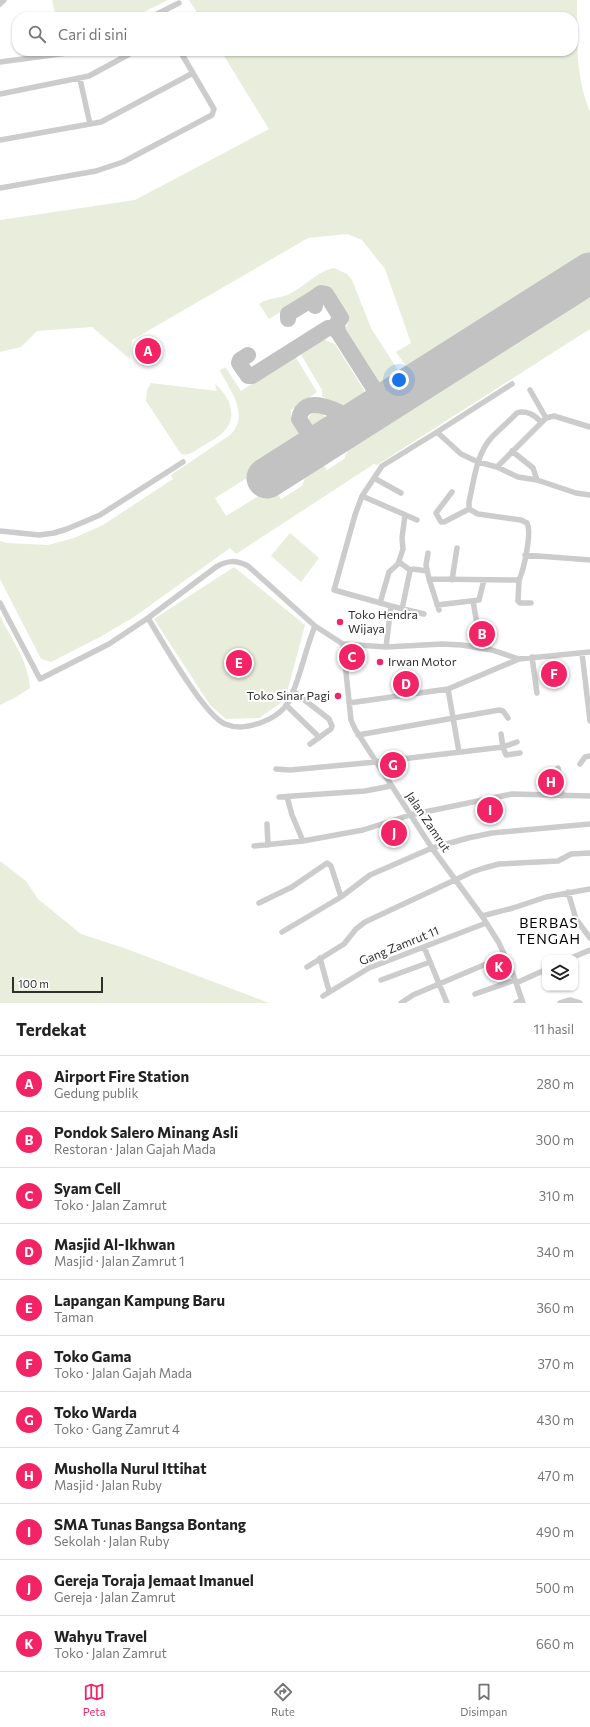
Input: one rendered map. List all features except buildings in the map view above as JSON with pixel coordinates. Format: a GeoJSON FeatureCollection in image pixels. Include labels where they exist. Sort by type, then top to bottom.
{"type":"FeatureCollection","features":[{"type":"Feature","properties":{"kind":"street"},"geometry":{"type":"LineString","coordinates":[[0,4],[4,0]]}},
{"type":"Feature","properties":{"kind":"street"},"geometry":{"type":"LineString","coordinates":[[161,12],[179,3]]}},
{"type":"Feature","properties":{"kind":"street"},"geometry":{"type":"LineString","coordinates":[[0,62],[45,56]]}},
{"type":"Feature","properties":{"kind":"street"},"geometry":{"type":"LineString","coordinates":[[0,94],[80,79],[89,76],[126,56]]}},
{"type":"Feature","properties":{"kind":"street"},"geometry":{"type":"LineString","coordinates":[[0,188],[96,171],[123,162],[149,150],[212,115],[214,109],[183,56]]}},
{"type":"Feature","properties":{"kind":"street"},"geometry":{"type":"LineString","coordinates":[[0,140],[90,124],[110,118],[193,73]]}},
{"type":"Feature","properties":{"kind":"street"},"geometry":{"type":"LineString","coordinates":[[80,79],[90,124]]}},
{"type":"Feature","properties":{"kind":"street"},"geometry":{"type":"LineString","coordinates":[[424,614],[334,590],[355,515],[362,496],[382,466],[512,384]]}},
{"type":"Feature","properties":{"kind":"street"},"geometry":{"type":"LineString","coordinates":[[530,390],[544,420]]}},
{"type":"Feature","properties":{"kind":"street"},"geometry":{"type":"LineString","coordinates":[[469,509],[468,502],[478,462],[482,452],[491,438],[517,413],[527,412],[544,420]]}},
{"type":"Feature","properties":{"kind":"street"},"geometry":{"type":"LineString","coordinates":[[497,467],[544,420],[554,416],[590,427]]}},
{"type":"Feature","properties":{"kind":"street"},"geometry":{"type":"LineString","coordinates":[[437,432],[461,454],[478,462],[497,467],[518,477],[537,480],[569,491],[590,495]]}},
{"type":"Feature","properties":{"kind":"street"},"geometry":{"type":"LineString","coordinates":[[512,451],[533,468],[537,480]]}},
{"type":"Feature","properties":{"kind":"street"},"geometry":{"type":"LineString","coordinates":[[0,531],[39,535],[54,533],[74,526],[100,515],[183,462]]}},
{"type":"Feature","properties":{"kind":"street"},"geometry":{"type":"LineString","coordinates":[[374,478],[401,493]]}},
{"type":"Feature","properties":{"kind":"street"},"geometry":{"type":"LineString","coordinates":[[452,492],[436,514],[441,522],[444,522],[469,509]]}},
{"type":"Feature","properties":{"kind":"street"},"geometry":{"type":"LineString","coordinates":[[362,496],[417,520]]}},
{"type":"Feature","properties":{"kind":"street"},"geometry":{"type":"LineString","coordinates":[[469,509],[478,514],[521,520],[527,523],[529,528],[519,580],[518,601],[520,603],[532,603]]}},
{"type":"Feature","properties":{"kind":"street"},"geometry":{"type":"LineString","coordinates":[[380,603],[389,572],[399,562],[403,550],[402,538],[404,515]]}},
{"type":"Feature","properties":{"kind":"street"},"geometry":{"type":"LineString","coordinates":[[452,580],[457,548]]}},
{"type":"Feature","properties":{"kind":"street"},"geometry":{"type":"LineString","coordinates":[[428,553],[426,570],[438,608],[479,600],[484,580]]}},
{"type":"Feature","properties":{"kind":"street"},"geometry":{"type":"LineString","coordinates":[[525,555],[590,560]]}},
{"type":"Feature","properties":{"kind":"street"},"geometry":{"type":"LineString","coordinates":[[0,603],[40,679],[109,644],[148,618],[216,567],[224,562],[233,561],[240,562],[248,566],[314,626],[343,644],[386,647],[442,644],[476,647],[519,659]]}},
{"type":"Feature","properties":{"kind":"street"},"geometry":{"type":"LineString","coordinates":[[399,562],[410,570],[426,570]]}},
{"type":"Feature","properties":{"kind":"street"},"geometry":{"type":"LineString","coordinates":[[402,609],[410,570]]}},
{"type":"Feature","properties":{"kind":"street"},"geometry":{"type":"LineString","coordinates":[[429,579],[519,580]]}},
{"type":"Feature","properties":{"kind":"street"},"geometry":{"type":"LineString","coordinates":[[473,601],[478,630],[476,647]]}},
{"type":"Feature","properties":{"kind":"street"},"geometry":{"type":"LineString","coordinates":[[386,647],[390,606]]}},
{"type":"Feature","properties":{"kind":"street"},"geometry":{"type":"LineString","coordinates":[[148,618],[207,709],[224,724],[240,728],[251,726],[267,720],[286,705],[293,691],[314,626]]}},
{"type":"Feature","properties":{"kind":"street","name":"Jalan Zamrut"},"geometry":{"type":"LineString","coordinates":[[343,644],[349,703],[352,720],[358,735],[432,848],[454,880],[482,916],[505,956],[523,1002]]}},
{"type":"Feature","properties":{"kind":"street"},"geometry":{"type":"LineString","coordinates":[[349,703],[448,688],[519,659],[590,652]]}},
{"type":"Feature","properties":{"kind":"street"},"geometry":{"type":"LineString","coordinates":[[582,653],[588,688],[590,721]]}},
{"type":"Feature","properties":{"kind":"street"},"geometry":{"type":"LineString","coordinates":[[532,658],[537,693]]}},
{"type":"Feature","properties":{"kind":"street"},"geometry":{"type":"LineString","coordinates":[[448,688],[459,752]]}},
{"type":"Feature","properties":{"kind":"street"},"geometry":{"type":"LineString","coordinates":[[293,691],[330,721],[331,729],[310,744]]}},
{"type":"Feature","properties":{"kind":"street"},"geometry":{"type":"LineString","coordinates":[[286,705],[319,737]]}},
{"type":"Feature","properties":{"kind":"street"},"geometry":{"type":"LineString","coordinates":[[358,735],[499,710],[503,711],[508,718]]}},
{"type":"Feature","properties":{"kind":"street"},"geometry":{"type":"LineString","coordinates":[[501,734],[506,755],[520,753]]}},
{"type":"Feature","properties":{"kind":"street"},"geometry":{"type":"LineString","coordinates":[[276,769],[290,770],[376,762],[503,746],[518,742]]}},
{"type":"Feature","properties":{"kind":"street"},"geometry":{"type":"LineString","coordinates":[[580,764],[585,757],[590,756]]}},
{"type":"Feature","properties":{"kind":"street"},"geometry":{"type":"LineString","coordinates":[[558,768],[562,796]]}},
{"type":"Feature","properties":{"kind":"street"},"geometry":{"type":"LineString","coordinates":[[279,797],[365,791],[391,786]]}},
{"type":"Feature","properties":{"kind":"street"},"geometry":{"type":"LineString","coordinates":[[254,846],[302,842],[377,827],[410,815],[512,794],[529,793],[562,796],[590,796]]}},
{"type":"Feature","properties":{"kind":"street"},"geometry":{"type":"LineString","coordinates":[[287,797],[302,842]]}},
{"type":"Feature","properties":{"kind":"street"},"geometry":{"type":"LineString","coordinates":[[267,824],[268,845]]}},
{"type":"Feature","properties":{"kind":"street"},"geometry":{"type":"LineString","coordinates":[[282,932],[341,897],[370,875],[432,848],[492,833],[590,824]]}},
{"type":"Feature","properties":{"kind":"street"},"geometry":{"type":"LineString","coordinates":[[307,967],[344,944],[356,929],[365,922],[472,872],[499,864],[554,862],[571,854],[590,853]]}},
{"type":"Feature","properties":{"kind":"street"},"geometry":{"type":"LineString","coordinates":[[259,903],[287,890],[327,864],[331,866],[341,897]]}},
{"type":"Feature","properties":{"kind":"street"},"geometry":{"type":"LineString","coordinates":[[482,916],[546,897],[590,889]]}},
{"type":"Feature","properties":{"kind":"street"},"geometry":{"type":"LineString","coordinates":[[568,892],[576,920],[590,938]]}},
{"type":"Feature","properties":{"kind":"street","name":"Gang Zamrut 11"},"geometry":{"type":"LineString","coordinates":[[323,996],[369,968],[486,923]]}},
{"type":"Feature","properties":{"kind":"street"},"geometry":{"type":"LineString","coordinates":[[424,947],[447,1003]]}},
{"type":"Feature","properties":{"kind":"street"},"geometry":{"type":"LineString","coordinates":[[578,955],[590,950]]}},
{"type":"Feature","properties":{"kind":"street"},"geometry":{"type":"LineString","coordinates":[[401,1003],[413,995],[505,956]]}},
{"type":"Feature","properties":{"kind":"street"},"geometry":{"type":"LineString","coordinates":[[320,958],[329,991]]}},
{"type":"Feature","properties":{"kind":"street"},"geometry":{"type":"LineString","coordinates":[[381,980],[430,962]]}},
{"type":"Feature","properties":{"kind":"street"},"geometry":{"type":"LineString","coordinates":[[475,994],[542,971]]}},
{"type":"Feature","properties":{"kind":"street"},"geometry":{"type":"LineString","coordinates":[[560,1003],[570,1000],[580,1003]]}},
{"type":"Feature","properties":{"kind":"street"},"geometry":{"type":"LineString","coordinates":[[516,1003],[523,1002]]}},
{"type":"Feature","properties":{"kind":"green space"},"geometry":{"type":"Polygon","coordinates":[[[52,0],[168,0],[144,12],[55,12],[52,0]]]}},
{"type":"Feature","properties":{"kind":"green space"},"geometry":{"type":"Polygon","coordinates":[[[189,0],[577,0],[577,12],[197,12],[189,0]]]}},
{"type":"Feature","properties":{"kind":"green space"},"geometry":{"type":"Polygon","coordinates":[[[224,56],[578,56],[582,85],[590,112],[590,260],[416,371],[408,369],[396,352],[411,343],[385,269],[362,240],[347,234],[308,238],[132,340],[130,359],[92,327],[37,331],[21,347],[0,352],[0,220],[135,200],[269,129],[224,56]]]}},
{"type":"Feature","properties":{"kind":"green space"},"geometry":{"type":"Polygon","coordinates":[[[334,268],[347,274],[352,280],[371,328],[401,375],[399,382],[389,389],[383,389],[375,384],[347,339],[346,328],[348,323],[324,286],[269,319],[259,304],[267,300],[287,295],[322,272],[334,268]]]}},
{"type":"Feature","properties":{"kind":"green space"},"geometry":{"type":"Polygon","coordinates":[[[590,285],[590,329],[377,465],[374,464],[236,554],[230,548],[134,617],[100,637],[51,662],[41,659],[0,579],[0,541],[7,543],[48,545],[74,538],[103,525],[173,479],[171,475],[230,435],[236,428],[239,412],[237,403],[220,371],[221,369],[226,368],[241,391],[295,356],[317,392],[291,410],[291,420],[305,442],[215,498],[226,516],[273,487],[281,499],[302,486],[311,462],[319,458],[327,470],[344,459],[354,435],[590,285]]]}},
{"type":"Feature","properties":{"kind":"green space"},"geometry":{"type":"Polygon","coordinates":[[[322,339],[335,344],[364,390],[364,401],[362,406],[353,411],[322,396],[322,390],[300,353],[322,339]]]}},
{"type":"Feature","properties":{"kind":"green space"},"geometry":{"type":"Polygon","coordinates":[[[151,383],[217,391],[215,384],[220,388],[230,405],[230,423],[224,432],[215,439],[193,452],[181,454],[146,401],[147,390],[151,383]]]}},
{"type":"Feature","properties":{"kind":"green space"},"geometry":{"type":"Polygon","coordinates":[[[317,412],[321,413],[325,417],[325,425],[321,429],[317,430],[313,429],[309,425],[308,421],[309,417],[313,413],[317,412]]]}},
{"type":"Feature","properties":{"kind":"green space"},"geometry":{"type":"Polygon","coordinates":[[[290,533],[319,558],[301,582],[271,556],[290,533]]]}},
{"type":"Feature","properties":{"kind":"green space"},"geometry":{"type":"Polygon","coordinates":[[[234,567],[305,625],[285,700],[259,718],[226,719],[210,705],[154,619],[234,567]]]}},
{"type":"Feature","properties":{"kind":"green space"},"geometry":{"type":"Polygon","coordinates":[[[0,616],[23,660],[29,678],[30,688],[0,705],[0,616]]]}},
{"type":"Feature","properties":{"kind":"green space"},"geometry":{"type":"Polygon","coordinates":[[[0,861],[26,881],[38,899],[81,934],[124,948],[269,1003],[0,1003],[0,861]]]}},
{"type":"Feature","properties":{"kind":"taxiway"},"geometry":{"type":"LineString","coordinates":[[315,306],[314,298],[321,293],[326,294],[341,318],[337,323],[338,332]]}},
{"type":"Feature","properties":{"kind":"taxiway"},"geometry":{"type":"LineString","coordinates":[[288,319],[288,314],[314,298]]}},
{"type":"Feature","properties":{"kind":"taxiway"},"geometry":{"type":"LineString","coordinates":[[248,355],[240,360],[239,363],[248,376],[252,376],[328,328],[333,328],[338,332],[378,395]]}},
{"type":"Feature","properties":{"kind":"taxiway"},"geometry":{"type":"LineString","coordinates":[[372,412],[377,403],[378,395],[393,398]]}},
{"type":"Feature","properties":{"kind":"taxiway"},"geometry":{"type":"LineString","coordinates":[[317,447],[299,419],[302,410],[308,406],[325,406],[357,421]]}},
{"type":"Feature","properties":{"kind":"runway"},"geometry":{"type":"LineString","coordinates":[[267,478],[590,273]]}},
{"type":"Feature","properties":{"kind":"place","name":"Airport Fire Station"},"geometry":{"type":"Point","coordinates":[148,351]}},
{"type":"Feature","properties":{"kind":"place","name":"Toko Hendra Wijaya"},"geometry":{"type":"Point","coordinates":[340,622]}},
{"type":"Feature","properties":{"kind":"place","name":"Pondok Salero Minang Asli"},"geometry":{"type":"Point","coordinates":[482,634]}},
{"type":"Feature","properties":{"kind":"place","name":"Syam Cell"},"geometry":{"type":"Point","coordinates":[352,657]}},
{"type":"Feature","properties":{"kind":"place","name":"Irwan Motor"},"geometry":{"type":"Point","coordinates":[380,662]}},
{"type":"Feature","properties":{"kind":"place","name":"Lapangan Kampung Baru"},"geometry":{"type":"Point","coordinates":[239,663]}},
{"type":"Feature","properties":{"kind":"place","name":"Toko Gama"},"geometry":{"type":"Point","coordinates":[554,674]}},
{"type":"Feature","properties":{"kind":"place","name":"Masjid Al-Ikhwan"},"geometry":{"type":"Point","coordinates":[406,684]}},
{"type":"Feature","properties":{"kind":"place","name":"Toko Sinar Pagi"},"geometry":{"type":"Point","coordinates":[338,696]}},
{"type":"Feature","properties":{"kind":"place","name":"Toko Warda"},"geometry":{"type":"Point","coordinates":[393,765]}},
{"type":"Feature","properties":{"kind":"place","name":"Musholla Nurul Ittihat"},"geometry":{"type":"Point","coordinates":[551,782]}},
{"type":"Feature","properties":{"kind":"place","name":"SMA Tunas Bangsa Bontang"},"geometry":{"type":"Point","coordinates":[490,810]}},
{"type":"Feature","properties":{"kind":"place","name":"Gereja Toraja Jemaat Imanuel"},"geometry":{"type":"Point","coordinates":[394,833]}},
{"type":"Feature","properties":{"kind":"place","name":"Wahyu Travel"},"geometry":{"type":"Point","coordinates":[499,967]}},
{"type":"Feature","properties":{"kind":"district","name":"BERBAS TENGAH"},"geometry":{"type":"Point","coordinates":[549,932]}}]}
